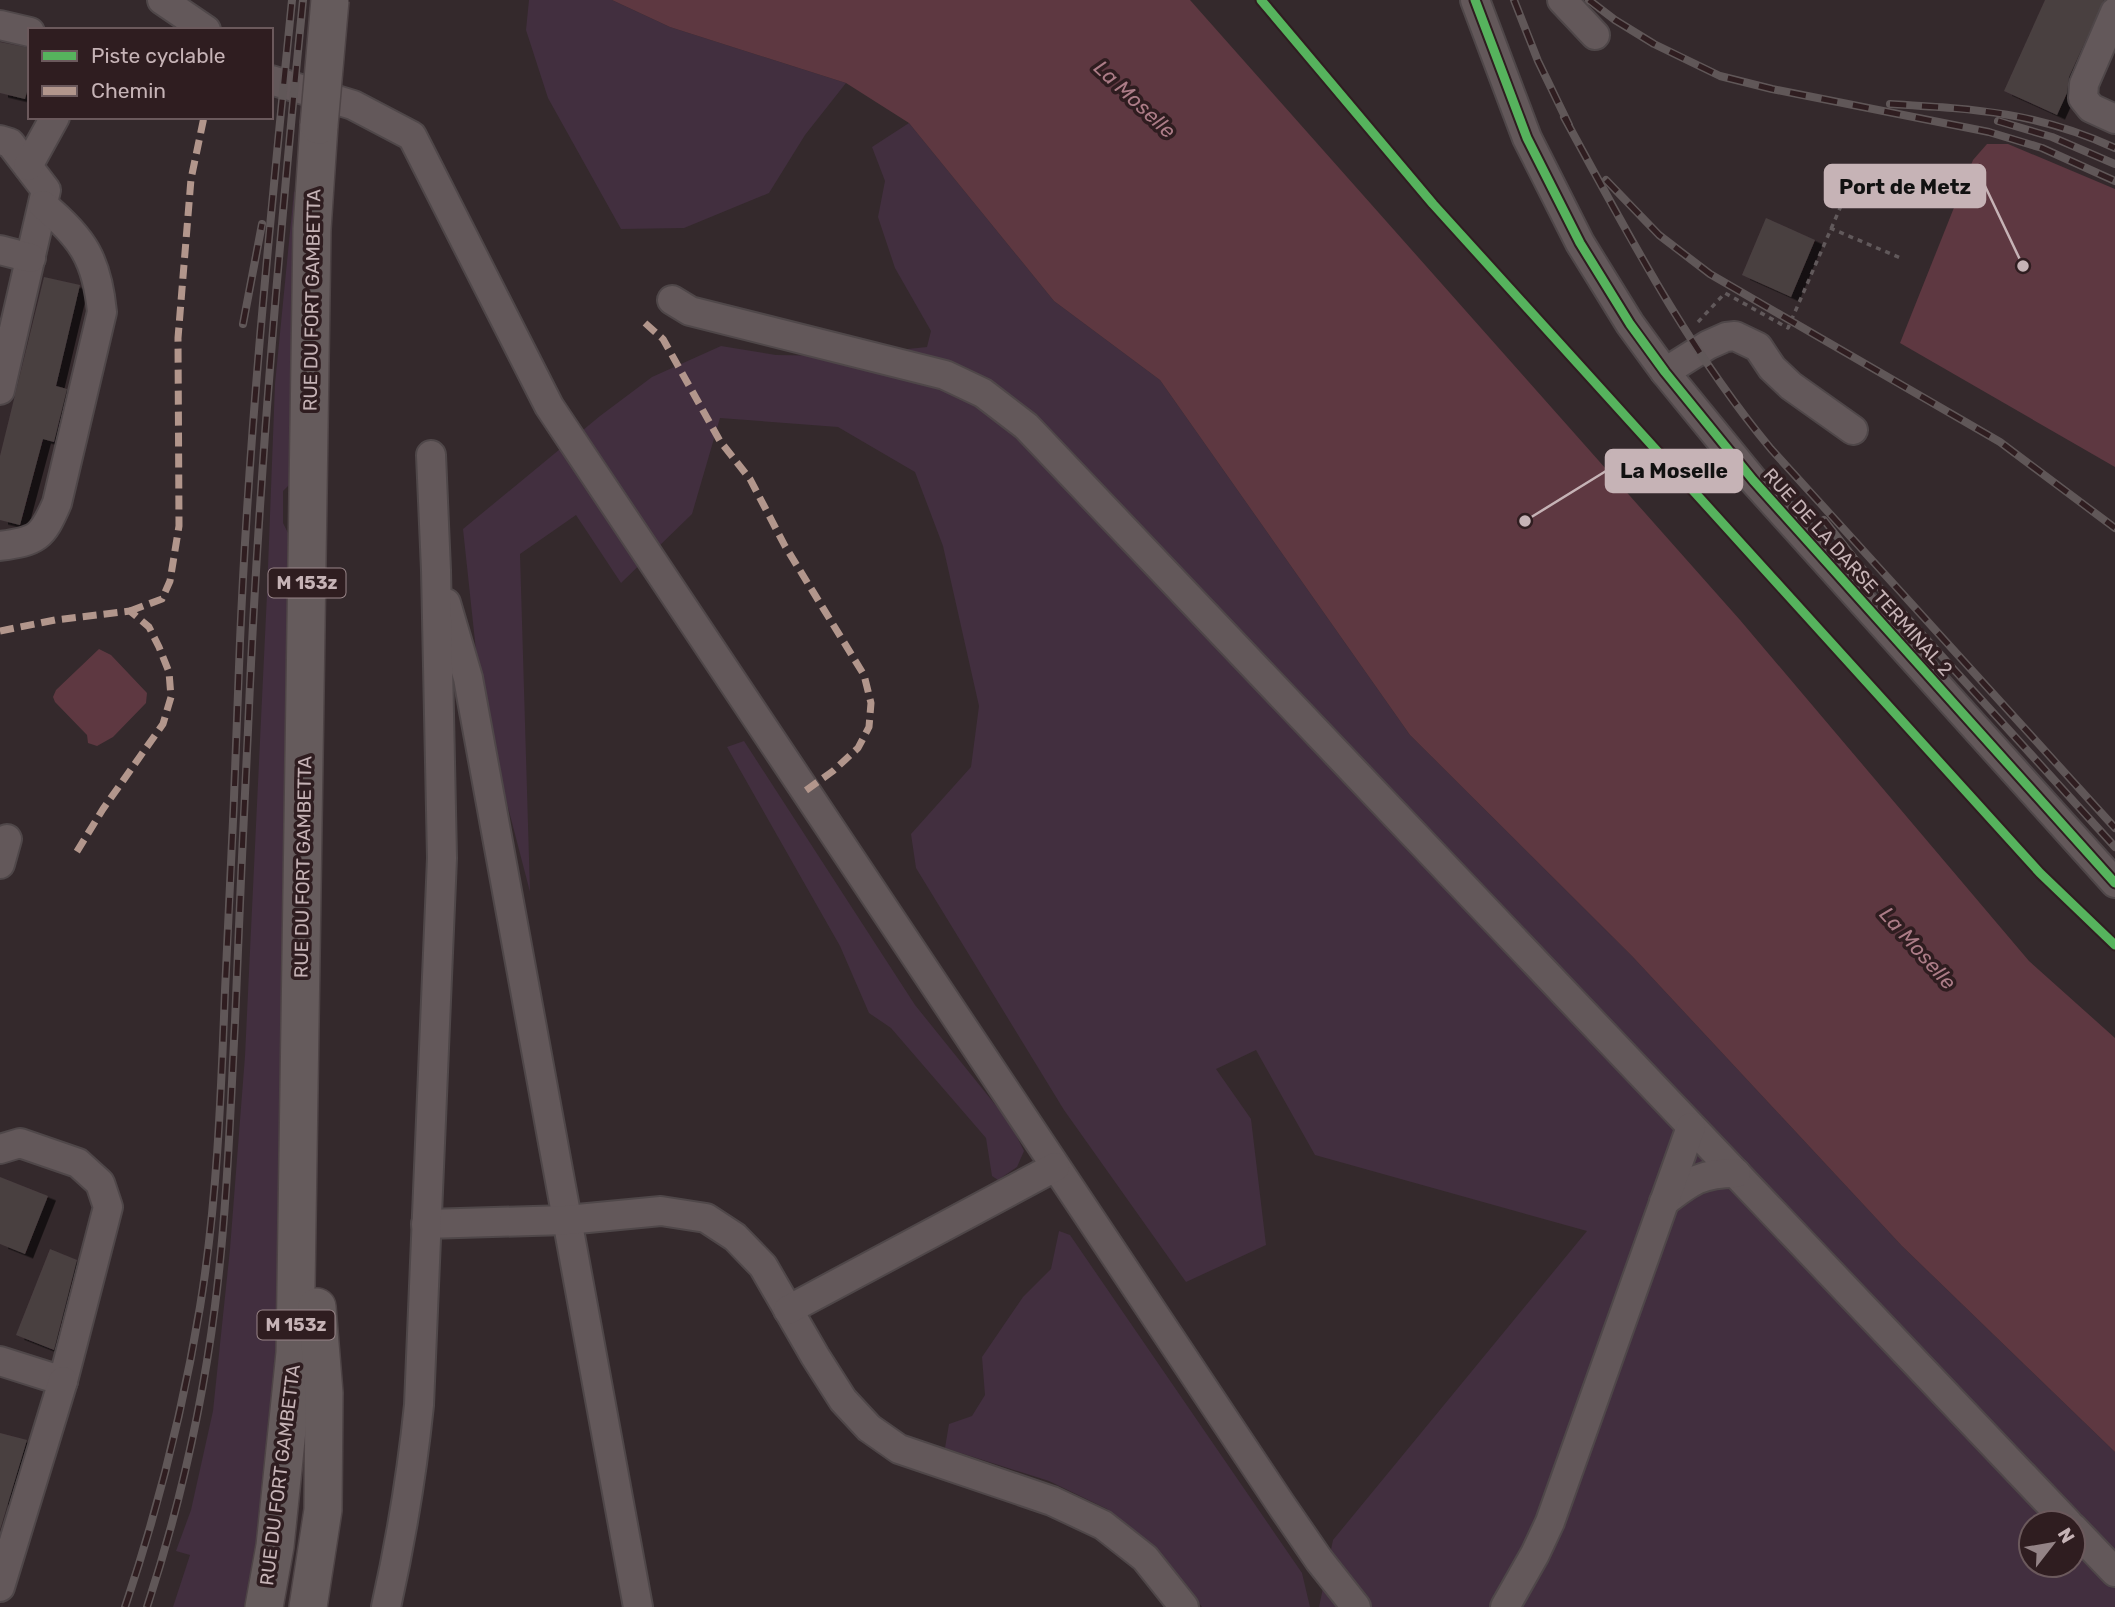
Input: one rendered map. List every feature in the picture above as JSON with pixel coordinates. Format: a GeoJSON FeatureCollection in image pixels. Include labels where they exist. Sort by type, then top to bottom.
{"type":"FeatureCollection","features":[{"type":"Feature","properties":{"kind":"main road","name":"RUE DU FORT GAMBETTA"},"geometry":{"type":"LineString","coordinates":[[264,1607],[275,1546],[295,1353],[312,229],[330,0]]}},
{"type":"Feature","properties":{"kind":"main road"},"geometry":{"type":"LineString","coordinates":[[300,1041],[316,1160],[314,1272],[324,1393],[323,1510],[308,1607]]}},
{"type":"Feature","properties":{"kind":"street"},"geometry":{"type":"LineString","coordinates":[[162,0],[203,28]]}},
{"type":"Feature","properties":{"kind":"street","name":"RUE DE LA DARSE TERMINAL 2"},"geometry":{"type":"LineString","coordinates":[[1475,0],[1527,138],[1580,243],[1630,324],[1665,372],[1753,480],[2115,883]]}},
{"type":"Feature","properties":{"kind":"street"},"geometry":{"type":"LineString","coordinates":[[1562,0],[1595,35]]}},
{"type":"Feature","properties":{"kind":"street"},"geometry":{"type":"LineString","coordinates":[[2115,12],[2084,84],[2083,98],[2091,108],[2115,119]]}},
{"type":"Feature","properties":{"kind":"street"},"geometry":{"type":"LineString","coordinates":[[0,25],[28,32]]}},
{"type":"Feature","properties":{"kind":"street"},"geometry":{"type":"LineString","coordinates":[[273,81],[353,105],[412,136],[549,406],[1319,1560],[1356,1607]]}},
{"type":"Feature","properties":{"kind":"street"},"geometry":{"type":"LineString","coordinates":[[28,166],[54,119]]}},
{"type":"Feature","properties":{"kind":"street"},"geometry":{"type":"LineString","coordinates":[[0,140],[10,143],[46,190],[0,390]]}},
{"type":"Feature","properties":{"kind":"street"},"geometry":{"type":"LineString","coordinates":[[0,546],[30,542],[47,526],[58,503],[102,312],[99,283],[88,254],[71,228],[43,205]]}},
{"type":"Feature","properties":{"kind":"street"},"geometry":{"type":"LineString","coordinates":[[0,250],[31,258]]}},
{"type":"Feature","properties":{"kind":"street"},"geometry":{"type":"LineString","coordinates":[[672,300],[691,311],[945,375],[983,393],[1026,426],[2055,1509]]}},
{"type":"Feature","properties":{"kind":"street"},"geometry":{"type":"LineString","coordinates":[[1665,372],[1708,345],[1735,336],[1758,347],[1772,368],[1853,430]]}},
{"type":"Feature","properties":{"kind":"street"},"geometry":{"type":"LineString","coordinates":[[386,1607],[414,1459],[419,1405],[442,858],[436,570],[430,455]]}},
{"type":"Feature","properties":{"kind":"street"},"geometry":{"type":"LineString","coordinates":[[436,570],[468,678],[638,1607]]}},
{"type":"Feature","properties":{"kind":"street"},"geometry":{"type":"LineString","coordinates":[[1504,1607],[1550,1522],[1691,1127]]}},
{"type":"Feature","properties":{"kind":"street"},"geometry":{"type":"LineString","coordinates":[[0,1149],[19,1143],[78,1163],[100,1183],[108,1207],[63,1381],[0,1587]]}},
{"type":"Feature","properties":{"kind":"street"},"geometry":{"type":"LineString","coordinates":[[788,1310],[1055,1167]]}},
{"type":"Feature","properties":{"kind":"street"},"geometry":{"type":"LineString","coordinates":[[1664,1202],[1688,1183],[1713,1173],[1736,1173]]}},
{"type":"Feature","properties":{"kind":"street"},"geometry":{"type":"LineString","coordinates":[[426,1224],[567,1220],[661,1211],[706,1218],[735,1237],[763,1266],[843,1400],[869,1428],[899,1449],[1052,1501],[1104,1525],[1145,1558],[1184,1607]]}},
{"type":"Feature","properties":{"kind":"street"},"geometry":{"type":"LineString","coordinates":[[0,1361],[63,1381]]}},
{"type":"Feature","properties":{"kind":"street"},"geometry":{"type":"LineString","coordinates":[[2087,1543],[2115,1572]]}},
{"type":"Feature","properties":{"kind":"path"},"geometry":{"type":"LineString","coordinates":[[1725,293],[1788,328],[1847,192]]}},
{"type":"Feature","properties":{"kind":"path"},"geometry":{"type":"LineString","coordinates":[[1830,228],[1903,259]]}},
{"type":"Feature","properties":{"kind":"shaded area"},"geometry":{"type":"Polygon","coordinates":[[[529,0],[612,0],[670,27],[846,83],[805,135],[769,193],[684,228],[621,229],[548,98],[526,30],[529,0]]]}},
{"type":"Feature","properties":{"kind":"shaded area"},"geometry":{"type":"Polygon","coordinates":[[[909,123],[1054,301],[1160,380],[1410,735],[1632,956],[1902,1246],[2115,1452],[2115,1607],[1319,1607],[1333,1540],[1587,1231],[1315,1155],[1256,1050],[1216,1069],[1251,1119],[1266,1245],[1186,1282],[1064,1110],[916,868],[911,834],[971,767],[979,706],[943,546],[915,472],[838,427],[720,418],[692,514],[621,583],[576,515],[520,554],[530,892],[482,707],[463,529],[600,416],[652,377],[721,346],[776,355],[840,356],[927,347],[931,331],[895,268],[878,217],[885,181],[872,147],[909,123]]]}},
{"type":"Feature","properties":{"kind":"shaded area"},"geometry":{"type":"Polygon","coordinates":[[[294,191],[302,201],[291,483],[283,491],[283,523],[290,537],[279,1353],[264,1503],[246,1607],[173,1607],[190,1555],[176,1551],[191,1510],[213,1411],[230,1249],[245,1056],[275,384],[294,191]]]}},
{"type":"Feature","properties":{"kind":"shaded area"},"geometry":{"type":"Polygon","coordinates":[[[744,741],[915,1005],[1010,1123],[1024,1151],[1017,1167],[998,1180],[992,1176],[986,1138],[891,1028],[869,1013],[840,946],[727,747],[744,741]]]}},
{"type":"Feature","properties":{"kind":"shaded area"},"geometry":{"type":"Polygon","coordinates":[[[1059,1231],[1070,1235],[1302,1573],[1310,1607],[1202,1607],[1157,1550],[1107,1509],[1049,1481],[945,1448],[949,1424],[972,1416],[985,1395],[982,1357],[1023,1297],[1051,1269],[1059,1231]]]}},
{"type":"Feature","properties":{"kind":"water"},"geometry":{"type":"Polygon","coordinates":[[[612,0],[1190,0],[1740,620],[2029,961],[2115,1038],[2115,1452],[1902,1246],[1632,956],[1410,735],[1160,380],[1054,301],[909,123],[846,83],[670,27],[612,0]]]}},
{"type":"Feature","properties":{"kind":"water"},"geometry":{"type":"Polygon","coordinates":[[[1987,144],[2008,144],[2115,189],[2115,467],[1900,343],[1973,160],[1987,144]]]}},
{"type":"Feature","properties":{"kind":"water"},"geometry":{"type":"Polygon","coordinates":[[[99,649],[111,655],[147,693],[146,703],[113,737],[97,746],[88,743],[87,735],[53,697],[56,690],[99,649]]]}},
{"type":"Feature","properties":{"kind":"building"},"geometry":{"type":"Polygon","coordinates":[[[2045,0],[2104,0],[2069,77],[2067,93],[2057,115],[2004,91],[2045,0]]]}},
{"type":"Feature","properties":{"kind":"building"},"geometry":{"type":"Polygon","coordinates":[[[0,42],[28,48],[28,88],[25,99],[0,93],[0,42]]]}},
{"type":"Feature","properties":{"kind":"building"},"geometry":{"type":"Polygon","coordinates":[[[1766,218],[1815,240],[1791,297],[1742,275],[1766,218]]]}},
{"type":"Feature","properties":{"kind":"building"},"geometry":{"type":"Polygon","coordinates":[[[44,277],[80,285],[56,386],[67,389],[54,442],[43,439],[20,525],[0,520],[0,456],[44,277]]]}},
{"type":"Feature","properties":{"kind":"building"},"geometry":{"type":"Polygon","coordinates":[[[0,1177],[48,1196],[25,1254],[0,1244],[0,1177]]]}},
{"type":"Feature","properties":{"kind":"building"},"geometry":{"type":"Polygon","coordinates":[[[50,1249],[77,1260],[54,1350],[16,1335],[50,1249]]]}},
{"type":"Feature","properties":{"kind":"building"},"geometry":{"type":"Polygon","coordinates":[[[0,1433],[27,1440],[0,1530],[0,1433]]]}},
{"type":"Feature","properties":{"kind":"railway"},"geometry":{"type":"LineString","coordinates":[[125,1607],[159,1496],[178,1421],[200,1307],[211,1229],[220,1110],[249,481],[292,0]]}},
{"type":"Feature","properties":{"kind":"railway"},"geometry":{"type":"LineString","coordinates":[[147,1607],[188,1458],[210,1344],[219,1271],[230,1129],[263,456],[303,0]]}},
{"type":"Feature","properties":{"kind":"railway"},"geometry":{"type":"LineString","coordinates":[[1514,0],[1538,61],[1569,125]]}},
{"type":"Feature","properties":{"kind":"railway"},"geometry":{"type":"LineString","coordinates":[[1589,0],[1654,44],[1720,76],[1772,89],[1989,132],[2042,148],[2115,181]]}},
{"type":"Feature","properties":{"kind":"railway"},"geometry":{"type":"LineString","coordinates":[[1890,104],[2005,114],[2059,127],[2115,148]]}},
{"type":"Feature","properties":{"kind":"railway"},"geometry":{"type":"LineString","coordinates":[[1564,117],[1685,330],[1712,371],[1771,449],[2115,828]]}},
{"type":"Feature","properties":{"kind":"railway"},"geometry":{"type":"LineString","coordinates":[[1998,121],[2052,137],[2115,164]]}},
{"type":"Feature","properties":{"kind":"railway"},"geometry":{"type":"LineString","coordinates":[[1606,180],[1659,235],[1710,274],[2000,442],[2115,528]]}},
{"type":"Feature","properties":{"kind":"railway"},"geometry":{"type":"LineString","coordinates":[[243,324],[262,224]]}},
{"type":"Feature","properties":{"kind":"railway"},"geometry":{"type":"LineString","coordinates":[[1824,520],[1860,566],[2115,847]]}},
{"type":"Feature","properties":{"kind":"marked path"},"geometry":{"type":"LineString","coordinates":[[130,611],[162,599],[170,581],[179,526],[178,338],[191,179],[204,119]]}},
{"type":"Feature","properties":{"kind":"marked path"},"geometry":{"type":"LineString","coordinates":[[645,323],[663,339],[720,441],[750,479],[785,546],[864,675],[871,703],[869,727],[858,748],[833,771],[805,791]]}},
{"type":"Feature","properties":{"kind":"marked path"},"geometry":{"type":"LineString","coordinates":[[0,631],[55,620],[130,611],[149,627],[169,672],[171,697],[163,724],[103,809],[76,853]]}},
{"type":"Feature","properties":{"kind":"cycle path"},"geometry":{"type":"LineString","coordinates":[[1261,0],[1433,204],[2040,873],[2115,945]]}},
{"type":"Feature","properties":{"kind":"cycle path"},"geometry":{"type":"LineString","coordinates":[[1475,0],[1527,138],[1580,243],[1630,324],[1665,372],[1753,480],[2115,883]]}},
{"type":"Feature","properties":{"kind":"place","name":"Port de Metz"},"geometry":{"type":"Point","coordinates":[2023,266]}},
{"type":"Feature","properties":{"kind":"place","name":"La Moselle"},"geometry":{"type":"Point","coordinates":[1525,521]}}]}
